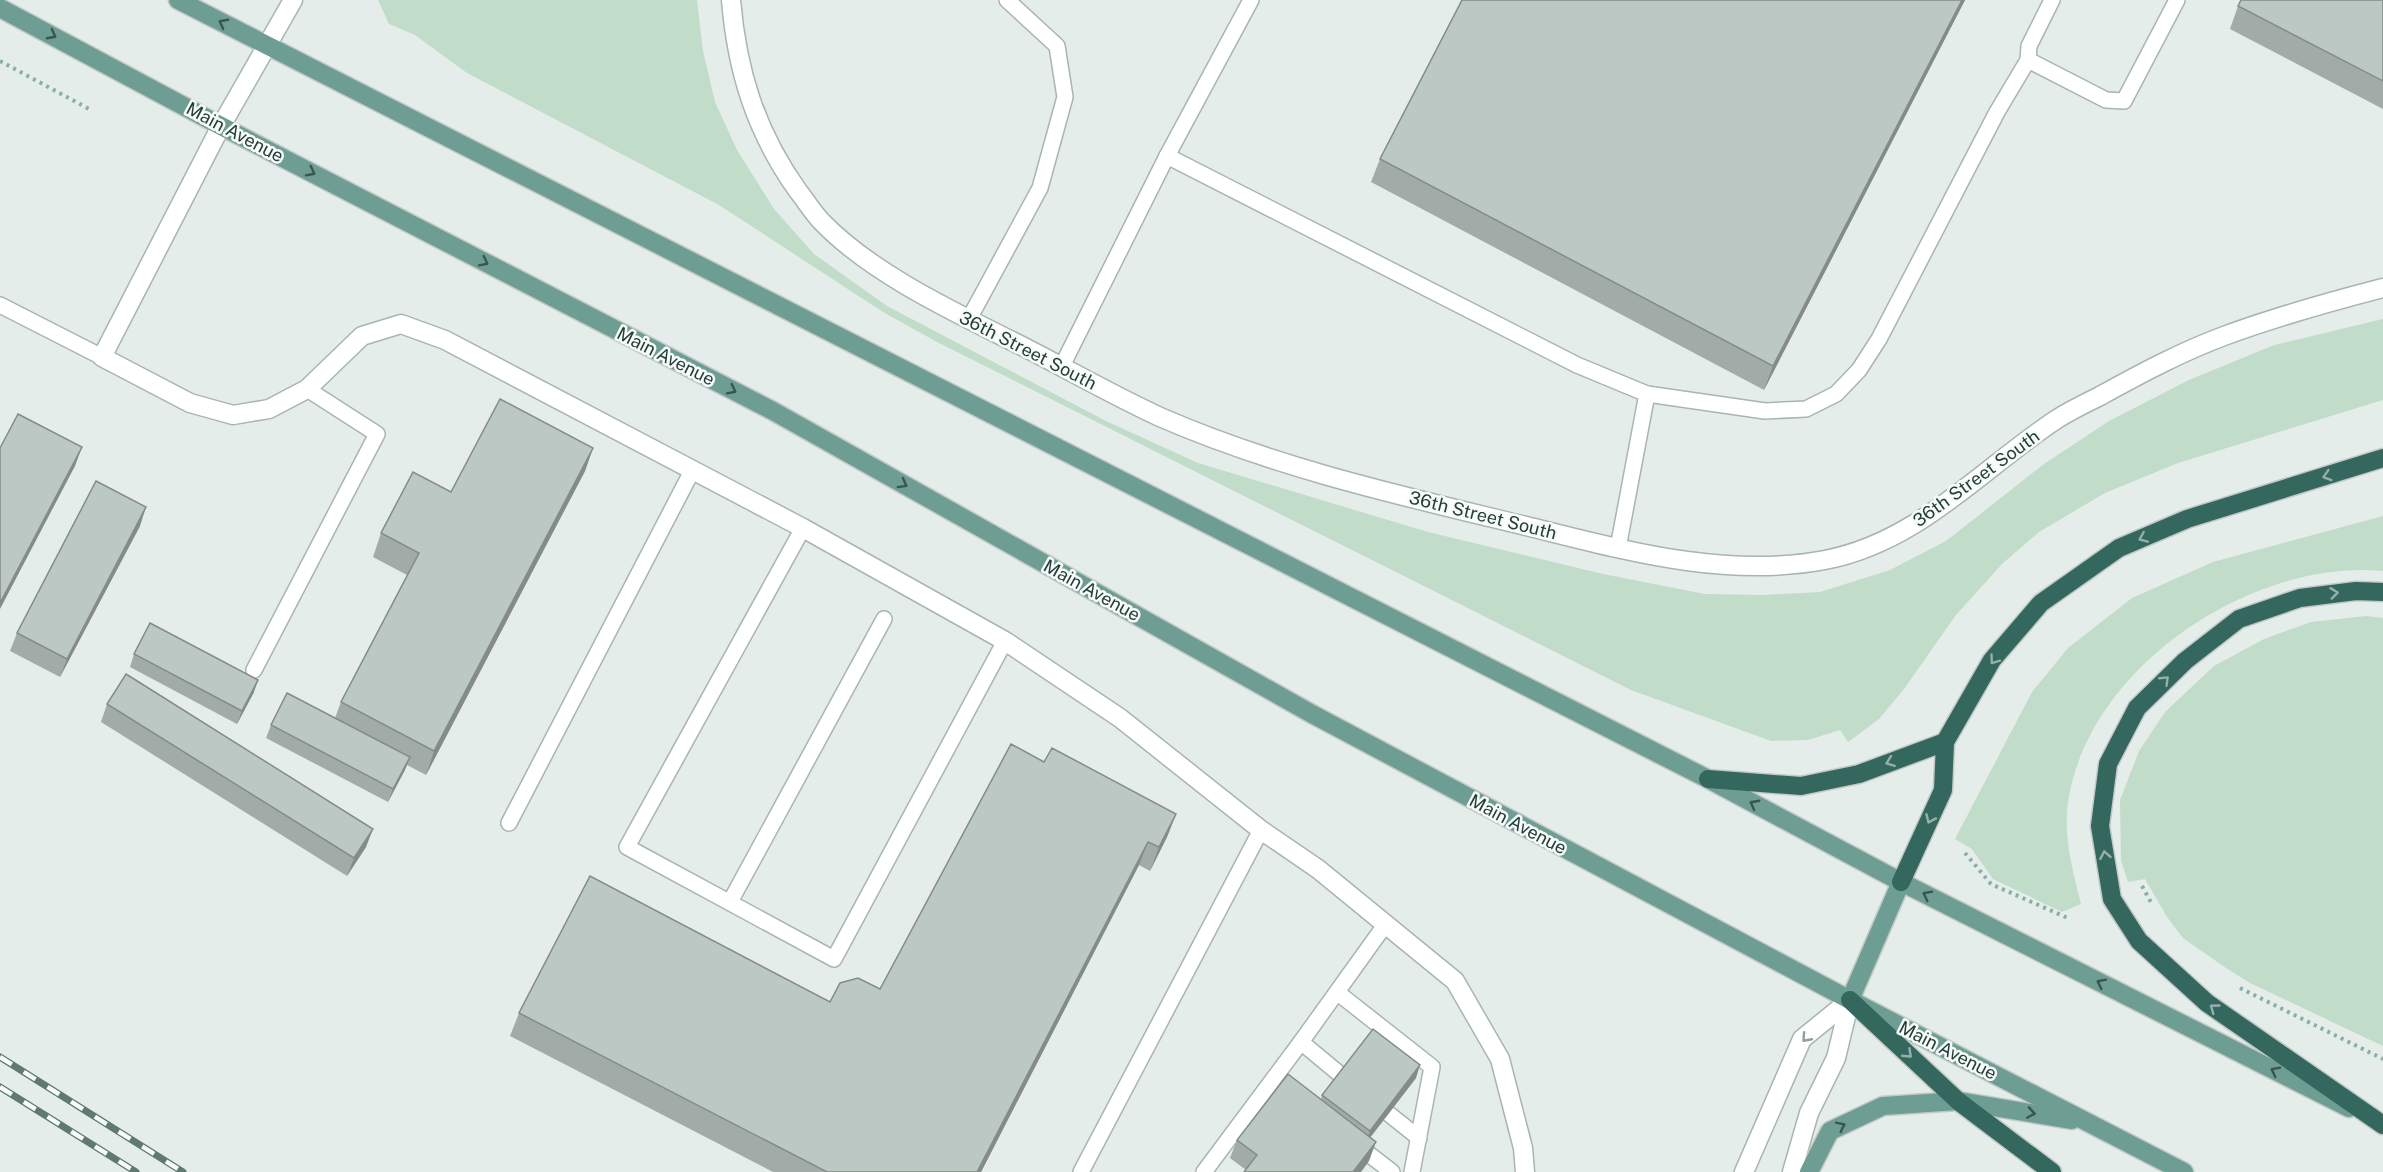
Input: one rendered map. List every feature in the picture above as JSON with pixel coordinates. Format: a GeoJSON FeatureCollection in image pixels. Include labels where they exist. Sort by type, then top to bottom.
{"type":"FeatureCollection","features":[{"type":"Feature","properties":{"kind":"highway"},"geometry":{"type":"LineString","coordinates":[[1901,882],[1943,790],[1945,742],[1992,660],[2041,603],[2119,548],[2187,519],[2383,458]]}},
{"type":"Feature","properties":{"kind":"highway"},"geometry":{"type":"LineString","coordinates":[[2383,592],[2356,591],[2300,598],[2239,619],[2185,661],[2136,708],[2108,764],[2100,826],[2112,899],[2139,941],[2207,1003],[2383,1126]]}},
{"type":"Feature","properties":{"kind":"highway"},"geometry":{"type":"LineString","coordinates":[[1708,779],[1801,786],[1859,774],[1945,742]]}},
{"type":"Feature","properties":{"kind":"highway"},"geometry":{"type":"LineString","coordinates":[[1850,1000],[1958,1101],[2052,1172]]}},
{"type":"Feature","properties":{"kind":"main road"},"geometry":{"type":"LineString","coordinates":[[178,0],[1708,779],[1901,882],[2383,1126]]}},
{"type":"Feature","properties":{"kind":"main road","name":"Main Avenue"},"geometry":{"type":"LineString","coordinates":[[0,8],[221,126],[773,411],[1312,714],[1850,1000],[2184,1172]]}},
{"type":"Feature","properties":{"kind":"main road"},"geometry":{"type":"LineString","coordinates":[[1850,1000],[1901,882]]}},
{"type":"Feature","properties":{"kind":"main road"},"geometry":{"type":"LineString","coordinates":[[1809,1172],[1830,1131],[1883,1106],[1958,1101],[2087,1122]]}},
{"type":"Feature","properties":{"kind":"street"},"geometry":{"type":"LineString","coordinates":[[293,0],[221,126],[102,357],[190,403],[232,415],[269,409],[307,389],[362,336],[401,324],[445,340],[802,528],[1005,641],[1120,718],[1261,830],[1318,869],[1455,981],[1500,1059],[1523,1148],[1525,1172]]}},
{"type":"Feature","properties":{"kind":"street","name":"36th Street South"},"geometry":{"type":"LineString","coordinates":[[731,0],[735,43],[750,104],[785,173],[820,221],[867,262],[969,320],[1162,417],[1266,457],[1345,482],[1680,561],[1757,568],[1826,560],[1880,544],[1941,508],[2057,419],[2152,367],[2224,336],[2332,301],[2383,288]]}},
{"type":"Feature","properties":{"kind":"street"},"geometry":{"type":"LineString","coordinates":[[1744,1172],[1802,1039],[1850,1000]]}},
{"type":"Feature","properties":{"kind":"street"},"geometry":{"type":"LineString","coordinates":[[1792,1172],[1809,1113],[1836,1058],[1850,1000]]}},
{"type":"Feature","properties":{"kind":"lane"},"geometry":{"type":"LineString","coordinates":[[969,320],[1040,188],[1065,97],[1057,46],[1007,0]]}},
{"type":"Feature","properties":{"kind":"lane"},"geometry":{"type":"LineString","coordinates":[[1062,366],[1167,156],[1251,0]]}},
{"type":"Feature","properties":{"kind":"lane"},"geometry":{"type":"LineString","coordinates":[[1167,156],[1577,365],[1647,394],[1765,411],[1806,409],[1836,394],[1859,370],[1879,339],[1997,112],[2028,60],[2029,46],[2052,0]]}},
{"type":"Feature","properties":{"kind":"lane"},"geometry":{"type":"LineString","coordinates":[[2028,60],[2106,100],[2124,101],[2177,0]]}},
{"type":"Feature","properties":{"kind":"lane"},"geometry":{"type":"LineString","coordinates":[[0,305],[102,357]]}},
{"type":"Feature","properties":{"kind":"lane"},"geometry":{"type":"LineString","coordinates":[[254,670],[377,434],[307,389]]}},
{"type":"Feature","properties":{"kind":"lane"},"geometry":{"type":"LineString","coordinates":[[1618,548],[1647,394]]}},
{"type":"Feature","properties":{"kind":"lane"},"geometry":{"type":"LineString","coordinates":[[509,823],[692,471]]}},
{"type":"Feature","properties":{"kind":"lane"},"geometry":{"type":"LineString","coordinates":[[802,528],[627,847],[834,959],[1005,641]]}},
{"type":"Feature","properties":{"kind":"lane"},"geometry":{"type":"LineString","coordinates":[[730,902],[884,619]]}},
{"type":"Feature","properties":{"kind":"lane"},"geometry":{"type":"LineString","coordinates":[[1081,1172],[1261,830]]}},
{"type":"Feature","properties":{"kind":"lane"},"geometry":{"type":"LineString","coordinates":[[1204,1172],[1277,1083],[1301,1042],[1385,925]]}},
{"type":"Feature","properties":{"kind":"lane"},"geometry":{"type":"LineString","coordinates":[[1338,993],[1432,1067],[1412,1172]]}},
{"type":"Feature","properties":{"kind":"lane"},"geometry":{"type":"LineString","coordinates":[[1301,1042],[1342,1076]]}},
{"type":"Feature","properties":{"kind":"lane"},"geometry":{"type":"LineString","coordinates":[[1389,1114],[1419,1138]]}},
{"type":"Feature","properties":{"kind":"lane"},"geometry":{"type":"LineString","coordinates":[[1346,1136],[1392,1172]]}},
{"type":"Feature","properties":{"kind":"path"},"geometry":{"type":"LineString","coordinates":[[0,60],[92,110]]}},
{"type":"Feature","properties":{"kind":"path"},"geometry":{"type":"LineString","coordinates":[[1965,854],[1991,884],[2070,919]]}},
{"type":"Feature","properties":{"kind":"path"},"geometry":{"type":"LineString","coordinates":[[2142,886],[2156,911]]}},
{"type":"Feature","properties":{"kind":"path"},"geometry":{"type":"LineString","coordinates":[[2231,984],[2383,1059]]}},
{"type":"Feature","properties":{"kind":"green space"},"geometry":{"type":"Polygon","coordinates":[[[378,0],[697,0],[703,51],[715,102],[737,150],[774,209],[814,254],[887,306],[1106,421],[1198,463],[1428,532],[1603,574],[1705,594],[1763,595],[1820,592],[1890,570],[1946,541],[2044,464],[2109,421],[2189,380],[2274,345],[2383,319],[2383,400],[2178,463],[2105,493],[2039,532],[2002,564],[1956,615],[1904,689],[1879,719],[1848,742],[1840,730],[1808,740],[1771,741],[1631,690],[937,342],[883,312],[719,205],[467,73],[415,35],[389,24],[378,0]]]}},
{"type":"Feature","properties":{"kind":"green space"},"geometry":{"type":"Polygon","coordinates":[[[2383,516],[2383,571],[2333,572],[2282,583],[2233,602],[2186,630],[2145,664],[2110,703],[2084,748],[2069,796],[2067,837],[2081,904],[2062,912],[1993,879],[1972,849],[1955,839],[2032,692],[2068,648],[2132,598],[2213,562],[2383,516]]]}},
{"type":"Feature","properties":{"kind":"green space"},"geometry":{"type":"Polygon","coordinates":[[[2366,616],[2383,618],[2383,1046],[2250,983],[2183,938],[2167,917],[2145,879],[2128,882],[2121,860],[2120,800],[2139,751],[2165,712],[2214,666],[2264,639],[2311,622],[2366,616]]]}},
{"type":"Feature","properties":{"kind":"building"},"geometry":{"type":"Polygon","coordinates":[[[1462,0],[1962,0],[1773,366],[1380,159],[1462,0]]]}},
{"type":"Feature","properties":{"kind":"building"},"geometry":{"type":"Polygon","coordinates":[[[2241,0],[2383,0],[2383,81],[2238,6],[2241,0]]]}},
{"type":"Feature","properties":{"kind":"building"},"geometry":{"type":"Polygon","coordinates":[[[500,399],[593,448],[434,751],[341,702],[419,553],[381,533],[413,472],[451,492],[500,399]]]}},
{"type":"Feature","properties":{"kind":"building"},"geometry":{"type":"Polygon","coordinates":[[[18,414],[82,447],[0,603],[0,448],[18,414]]]}},
{"type":"Feature","properties":{"kind":"building"},"geometry":{"type":"Polygon","coordinates":[[[96,481],[146,507],[67,659],[17,633],[96,481]]]}},
{"type":"Feature","properties":{"kind":"building"},"geometry":{"type":"Polygon","coordinates":[[[150,623],[258,680],[242,711],[134,654],[150,623]]]}},
{"type":"Feature","properties":{"kind":"building"},"geometry":{"type":"Polygon","coordinates":[[[126,674],[373,829],[354,858],[107,704],[126,674]]]}},
{"type":"Feature","properties":{"kind":"building"},"geometry":{"type":"Polygon","coordinates":[[[287,693],[410,757],[393,789],[271,725],[287,693]]]}},
{"type":"Feature","properties":{"kind":"building"},"geometry":{"type":"Polygon","coordinates":[[[1011,744],[1044,762],[1052,748],[1176,814],[1159,847],[1148,842],[977,1172],[827,1172],[519,1013],[590,876],[830,1002],[840,983],[858,978],[880,989],[1011,744]]]}},
{"type":"Feature","properties":{"kind":"building"},"geometry":{"type":"Polygon","coordinates":[[[1373,1029],[1420,1065],[1370,1131],[1322,1095],[1373,1029]]]}},
{"type":"Feature","properties":{"kind":"building"},"geometry":{"type":"Polygon","coordinates":[[[1288,1074],[1376,1142],[1353,1172],[1244,1172],[1257,1155],[1237,1140],[1288,1074]]]}},
{"type":"Feature","properties":{"kind":"railway"},"geometry":{"type":"LineString","coordinates":[[0,1057],[183,1172]]}},
{"type":"Feature","properties":{"kind":"railway"},"geometry":{"type":"LineString","coordinates":[[0,1087],[136,1172]]}}]}
